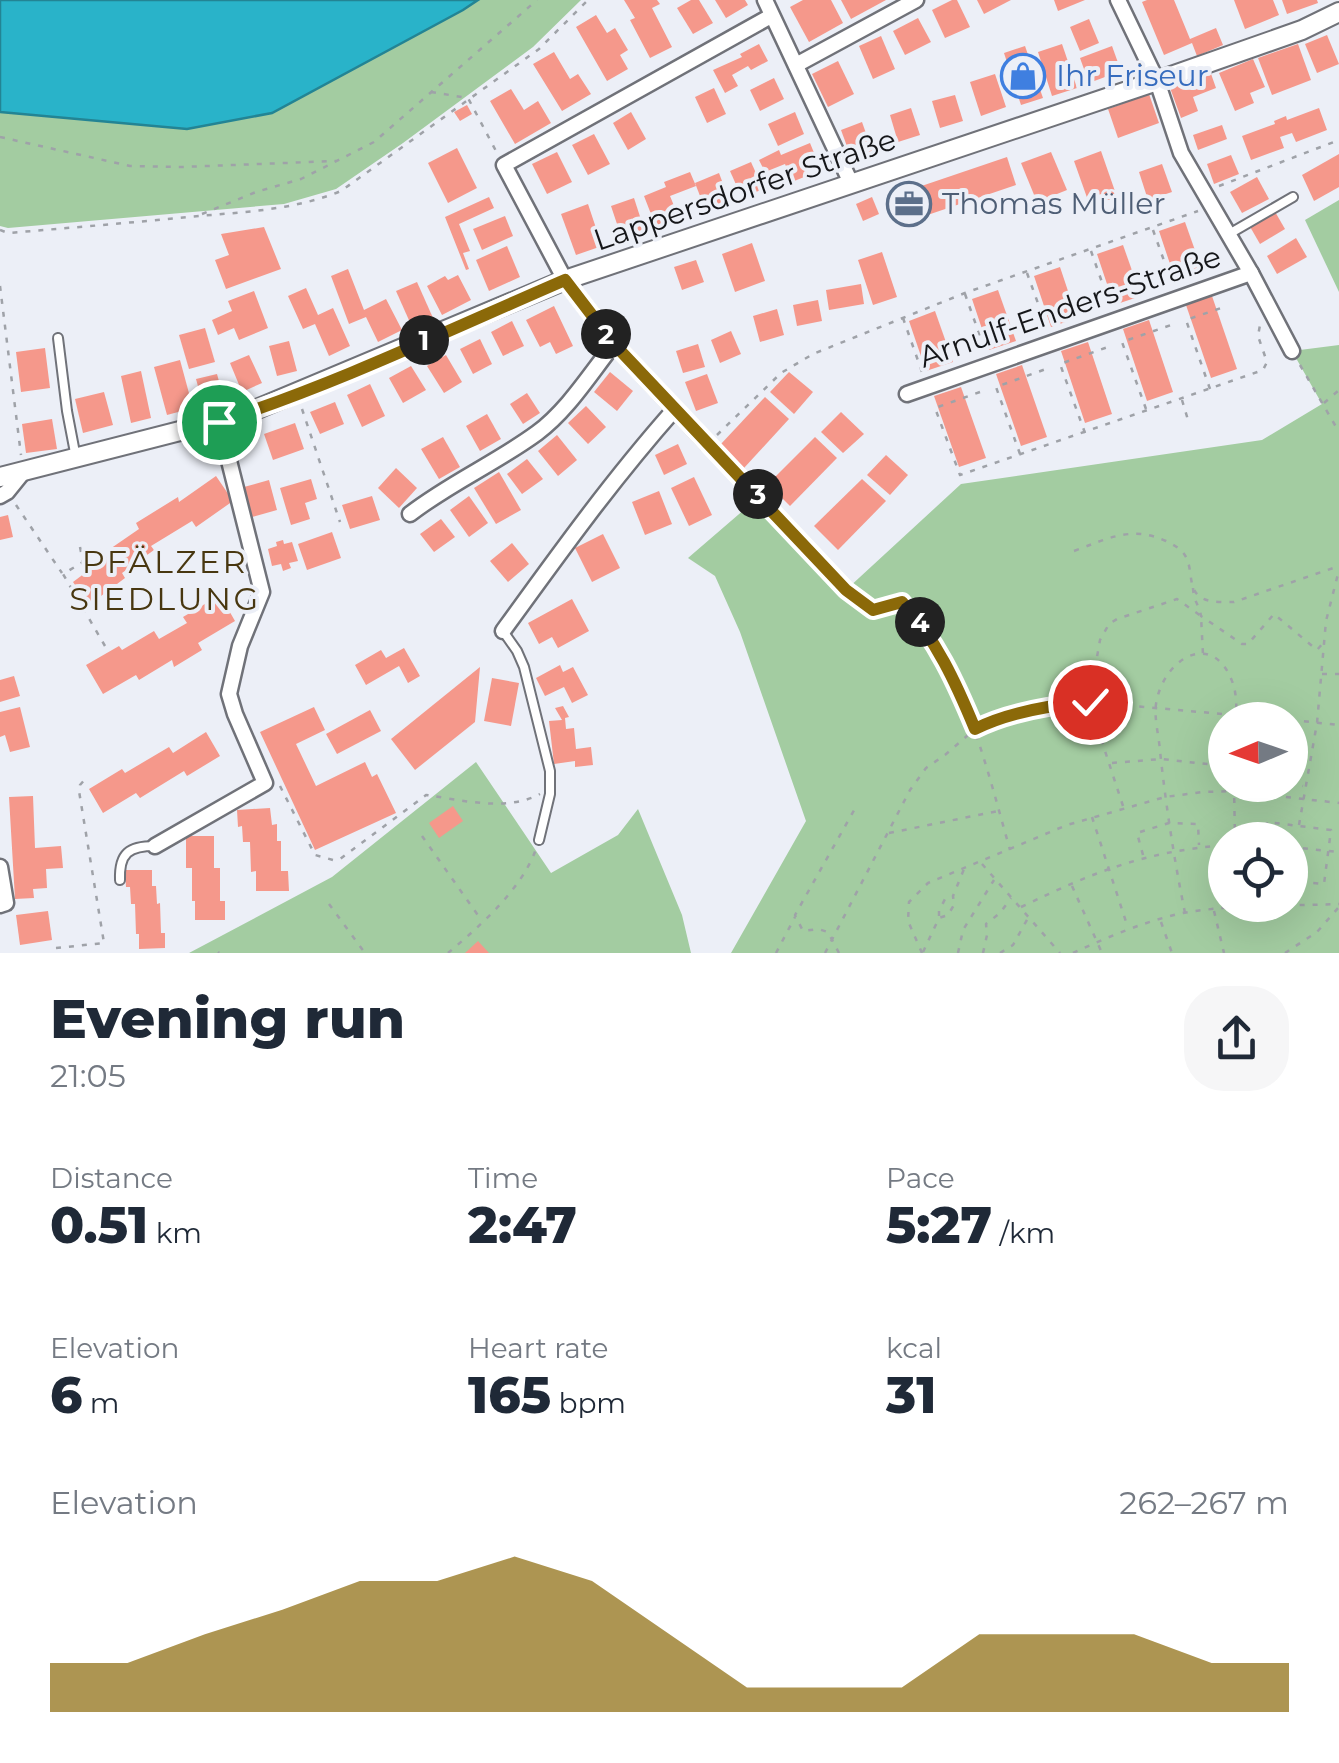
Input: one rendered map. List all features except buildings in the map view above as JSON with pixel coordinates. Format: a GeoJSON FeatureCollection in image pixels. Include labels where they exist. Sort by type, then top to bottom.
{"type":"FeatureCollection","features":[{"type":"Feature","properties":{"kind":"street"},"geometry":{"type":"LineString","coordinates":[[765,0],[851,183]]}},
{"type":"Feature","properties":{"kind":"street"},"geometry":{"type":"LineString","coordinates":[[796,66],[916,0]]}},
{"type":"Feature","properties":{"kind":"street"},"geometry":{"type":"LineString","coordinates":[[1118,0],[1157,81],[1181,153],[1292,350]]}},
{"type":"Feature","properties":{"kind":"street","name":"Lappersdorfer Straße"},"geometry":{"type":"LineString","coordinates":[[2,488],[24,472],[219,422],[296,394],[565,280],[1157,81],[1302,30],[1339,12]]}},
{"type":"Feature","properties":{"kind":"street"},"geometry":{"type":"LineString","coordinates":[[708,444],[614,344],[565,280],[504,165],[771,16]]}},
{"type":"Feature","properties":{"kind":"street","name":"Arnulf-Enders-Straße"},"geometry":{"type":"LineString","coordinates":[[908,394],[1252,273]]}},
{"type":"Feature","properties":{"kind":"street"},"geometry":{"type":"LineString","coordinates":[[410,514],[538,433],[614,344]]}},
{"type":"Feature","properties":{"kind":"street"},"geometry":{"type":"LineString","coordinates":[[503,631],[578,527],[674,410]]}},
{"type":"Feature","properties":{"kind":"street"},"geometry":{"type":"LineString","coordinates":[[155,846],[265,784],[229,694],[240,646],[262,592],[219,422]]}},
{"type":"Feature","properties":{"kind":"street"},"geometry":{"type":"LineString","coordinates":[[0,867],[3,904]]}},
{"type":"Feature","properties":{"kind":"lane"},"geometry":{"type":"LineString","coordinates":[[1229,234],[1293,196]]}},
{"type":"Feature","properties":{"kind":"lane"},"geometry":{"type":"LineString","coordinates":[[58,338],[76,458]]}},
{"type":"Feature","properties":{"kind":"lane"},"geometry":{"type":"LineString","coordinates":[[503,631],[524,668],[550,771],[545,822],[539,840]]}},
{"type":"Feature","properties":{"kind":"lane"},"geometry":{"type":"LineString","coordinates":[[120,880],[124,856],[138,846],[155,846]]}},
{"type":"Feature","properties":{"kind":"path"},"geometry":{"type":"LineString","coordinates":[[196,216],[256,192],[301,180],[374,142],[536,0]]}},
{"type":"Feature","properties":{"kind":"path"},"geometry":{"type":"LineString","coordinates":[[0,230],[8,233],[315,202],[341,191],[538,49],[588,0]]}},
{"type":"Feature","properties":{"kind":"path"},"geometry":{"type":"LineString","coordinates":[[431,92],[468,98]]}},
{"type":"Feature","properties":{"kind":"path"},"geometry":{"type":"LineString","coordinates":[[468,98],[504,165]]}},
{"type":"Feature","properties":{"kind":"path"},"geometry":{"type":"LineString","coordinates":[[0,137],[130,166],[338,161]]}},
{"type":"Feature","properties":{"kind":"path"},"geometry":{"type":"LineString","coordinates":[[1218,186],[1339,140]]}},
{"type":"Feature","properties":{"kind":"path"},"geometry":{"type":"LineString","coordinates":[[1010,850],[975,729],[950,672],[921,623],[902,602],[873,610],[846,590],[708,444],[796,362],[902,316],[1183,216]]}},
{"type":"Feature","properties":{"kind":"path"},"geometry":{"type":"LineString","coordinates":[[1152,227],[1177,299]]}},
{"type":"Feature","properties":{"kind":"path"},"geometry":{"type":"LineString","coordinates":[[1090,249],[1116,321]]}},
{"type":"Feature","properties":{"kind":"path"},"geometry":{"type":"LineString","coordinates":[[1027,271],[1052,343]]}},
{"type":"Feature","properties":{"kind":"path"},"geometry":{"type":"LineString","coordinates":[[0,286],[24,472]]}},
{"type":"Feature","properties":{"kind":"path"},"geometry":{"type":"LineString","coordinates":[[965,293],[990,364]]}},
{"type":"Feature","properties":{"kind":"path"},"geometry":{"type":"LineString","coordinates":[[1210,389],[1186,320],[1224,307]]}},
{"type":"Feature","properties":{"kind":"path"},"geometry":{"type":"LineString","coordinates":[[902,316],[927,387]]}},
{"type":"Feature","properties":{"kind":"path"},"geometry":{"type":"LineString","coordinates":[[980,392],[934,408],[958,473],[964,476],[1264,370],[1267,362],[1258,330],[1274,316]]}},
{"type":"Feature","properties":{"kind":"path"},"geometry":{"type":"LineString","coordinates":[[1147,411],[1122,342],[1172,325]]}},
{"type":"Feature","properties":{"kind":"path"},"geometry":{"type":"LineString","coordinates":[[1085,433],[1060,364],[1108,348]]}},
{"type":"Feature","properties":{"kind":"path"},"geometry":{"type":"LineString","coordinates":[[1292,350],[1339,432]]}},
{"type":"Feature","properties":{"kind":"path"},"geometry":{"type":"LineString","coordinates":[[1020,456],[996,387],[1046,370]]}},
{"type":"Feature","properties":{"kind":"path"},"geometry":{"type":"LineString","coordinates":[[1323,404],[1339,390]]}},
{"type":"Feature","properties":{"kind":"path"},"geometry":{"type":"LineString","coordinates":[[296,394],[340,522]]}},
{"type":"Feature","properties":{"kind":"path"},"geometry":{"type":"LineString","coordinates":[[1181,399],[1188,420]]}},
{"type":"Feature","properties":{"kind":"path"},"geometry":{"type":"LineString","coordinates":[[2,488],[63,574],[105,646]]}},
{"type":"Feature","properties":{"kind":"path"},"geometry":{"type":"LineString","coordinates":[[1074,551],[1119,534],[1150,534],[1176,546],[1187,557],[1194,601],[1200,610],[1202,654]]}},
{"type":"Feature","properties":{"kind":"path"},"geometry":{"type":"LineString","coordinates":[[63,574],[83,562],[80,547]]}},
{"type":"Feature","properties":{"kind":"path"},"geometry":{"type":"LineString","coordinates":[[1193,588],[1204,600],[1234,602],[1339,568]]}},
{"type":"Feature","properties":{"kind":"path"},"geometry":{"type":"LineString","coordinates":[[1308,775],[1326,622],[1339,568]]}},
{"type":"Feature","properties":{"kind":"path"},"geometry":{"type":"LineString","coordinates":[[1124,808],[1090,702],[1100,640],[1113,621],[1177,598],[1246,645],[1274,614],[1316,650],[1325,640]]}},
{"type":"Feature","properties":{"kind":"path"},"geometry":{"type":"LineString","coordinates":[[1184,913],[1165,797],[1156,707],[1172,666],[1187,656],[1202,654],[1218,662],[1230,677],[1236,702]]}},
{"type":"Feature","properties":{"kind":"path"},"geometry":{"type":"LineString","coordinates":[[1322,674],[1339,674]]}},
{"type":"Feature","properties":{"kind":"path"},"geometry":{"type":"LineString","coordinates":[[825,953],[918,776],[975,729],[1006,717],[1090,702],[1208,713]]}},
{"type":"Feature","properties":{"kind":"path"},"geometry":{"type":"LineString","coordinates":[[1308,722],[1339,725]]}},
{"type":"Feature","properties":{"kind":"path"},"geometry":{"type":"LineString","coordinates":[[1109,763],[1161,759],[1208,764]]}},
{"type":"Feature","properties":{"kind":"path"},"geometry":{"type":"LineString","coordinates":[[56,948],[104,943],[79,792],[87,777]]}},
{"type":"Feature","properties":{"kind":"path"},"geometry":{"type":"LineString","coordinates":[[265,784],[274,782],[282,788],[315,855],[333,860],[340,859],[426,795],[516,803],[550,788]]}},
{"type":"Feature","properties":{"kind":"path"},"geometry":{"type":"LineString","coordinates":[[953,896],[945,899],[922,953],[908,922],[909,902],[928,883],[1092,817],[1165,797],[1208,792]]}},
{"type":"Feature","properties":{"kind":"path"},"geometry":{"type":"LineString","coordinates":[[1308,800],[1339,803]]}},
{"type":"Feature","properties":{"kind":"path"},"geometry":{"type":"LineString","coordinates":[[776,953],[857,805]]}},
{"type":"Feature","properties":{"kind":"path"},"geometry":{"type":"LineString","coordinates":[[887,833],[998,811]]}},
{"type":"Feature","properties":{"kind":"path"},"geometry":{"type":"LineString","coordinates":[[1092,817],[1129,930]]}},
{"type":"Feature","properties":{"kind":"path"},"geometry":{"type":"LineString","coordinates":[[1144,857],[1137,833],[1169,823],[1198,824],[1199,847]]}},
{"type":"Feature","properties":{"kind":"path"},"geometry":{"type":"LineString","coordinates":[[1308,826],[1332,830],[1324,884],[1308,882]]}},
{"type":"Feature","properties":{"kind":"path"},"geometry":{"type":"LineString","coordinates":[[422,836],[483,922]]}},
{"type":"Feature","properties":{"kind":"path"},"geometry":{"type":"LineString","coordinates":[[448,953],[483,922],[529,868],[539,840]]}},
{"type":"Feature","properties":{"kind":"path"},"geometry":{"type":"LineString","coordinates":[[1021,907],[1110,867],[1173,850],[1208,846]]}},
{"type":"Feature","properties":{"kind":"path"},"geometry":{"type":"LineString","coordinates":[[1308,849],[1339,852]]}},
{"type":"Feature","properties":{"kind":"path"},"geometry":{"type":"LineString","coordinates":[[980,862],[1059,952]]}},
{"type":"Feature","properties":{"kind":"path"},"geometry":{"type":"LineString","coordinates":[[939,918],[948,916],[954,905],[953,896],[964,869]]}},
{"type":"Feature","properties":{"kind":"path"},"geometry":{"type":"LineString","coordinates":[[958,953],[963,930],[995,878]]}},
{"type":"Feature","properties":{"kind":"path"},"geometry":{"type":"LineString","coordinates":[[1071,883],[1102,953]]}},
{"type":"Feature","properties":{"kind":"path"},"geometry":{"type":"LineString","coordinates":[[983,953],[986,924],[1012,897]]}},
{"type":"Feature","properties":{"kind":"path"},"geometry":{"type":"LineString","coordinates":[[329,904],[366,953]]}},
{"type":"Feature","properties":{"kind":"path"},"geometry":{"type":"LineString","coordinates":[[1308,906],[1339,905]]}},
{"type":"Feature","properties":{"kind":"path"},"geometry":{"type":"LineString","coordinates":[[1285,953],[1317,932],[1339,905]]}},
{"type":"Feature","properties":{"kind":"path"},"geometry":{"type":"LineString","coordinates":[[1073,953],[1160,919],[1208,911]]}},
{"type":"Feature","properties":{"kind":"path"},"geometry":{"type":"LineString","coordinates":[[795,915],[802,931],[824,930],[839,953]]}},
{"type":"Feature","properties":{"kind":"path"},"geometry":{"type":"LineString","coordinates":[[1000,953],[1012,946],[1029,916]]}},
{"type":"Feature","properties":{"kind":"path"},"geometry":{"type":"LineString","coordinates":[[1160,919],[1172,953]]}},
{"type":"Feature","properties":{"kind":"path"},"geometry":{"type":"LineString","coordinates":[[1217,922],[1224,953]]}},
{"type":"Feature","properties":{"kind":"path"},"geometry":{"type":"LineString","coordinates":[[1012,946],[1013,952]]}},
{"type":"Feature","properties":{"kind":"green space"},"geometry":{"type":"Polygon","coordinates":[[[478,0],[581,0],[533,47],[336,189],[284,204],[0,226],[0,112],[187,129],[272,113],[478,0]]]}},
{"type":"Feature","properties":{"kind":"green space"},"geometry":{"type":"Polygon","coordinates":[[[1339,200],[1339,292],[1305,220],[1339,200]]]}},
{"type":"Feature","properties":{"kind":"green space"},"geometry":{"type":"Polygon","coordinates":[[[1339,345],[1339,953],[731,953],[806,821],[740,632],[715,576],[688,558],[760,496],[847,589],[961,484],[1262,440],[1322,404],[1292,351],[1339,345]]]}},
{"type":"Feature","properties":{"kind":"green space"},"geometry":{"type":"Polygon","coordinates":[[[476,762],[551,873],[618,835],[638,809],[682,915],[691,953],[189,953],[332,877],[476,762]]]}},
{"type":"Feature","properties":{"kind":"water"},"geometry":{"type":"Polygon","coordinates":[[[0,0],[478,0],[272,113],[187,129],[0,112],[0,0]]]}},
{"type":"Feature","properties":{"kind":"place","name":"Ihr Friseur"},"geometry":{"type":"Point","coordinates":[1023,76]}},
{"type":"Feature","properties":{"kind":"place","name":"Thomas Müller"},"geometry":{"type":"Point","coordinates":[909,204]}},
{"type":"Feature","properties":{"kind":"district","name":"PFÄLZER SIEDLUNG"},"geometry":{"type":"Point","coordinates":[165,580]}},
{"type":"Feature","properties":{"kind":"route"},"geometry":{"type":"LineString","coordinates":[[219,422],[320,384],[565,280],[614,344],[846,590],[873,610],[902,602],[921,623],[950,672],[975,729],[1006,717],[1090,702]]}}]}
